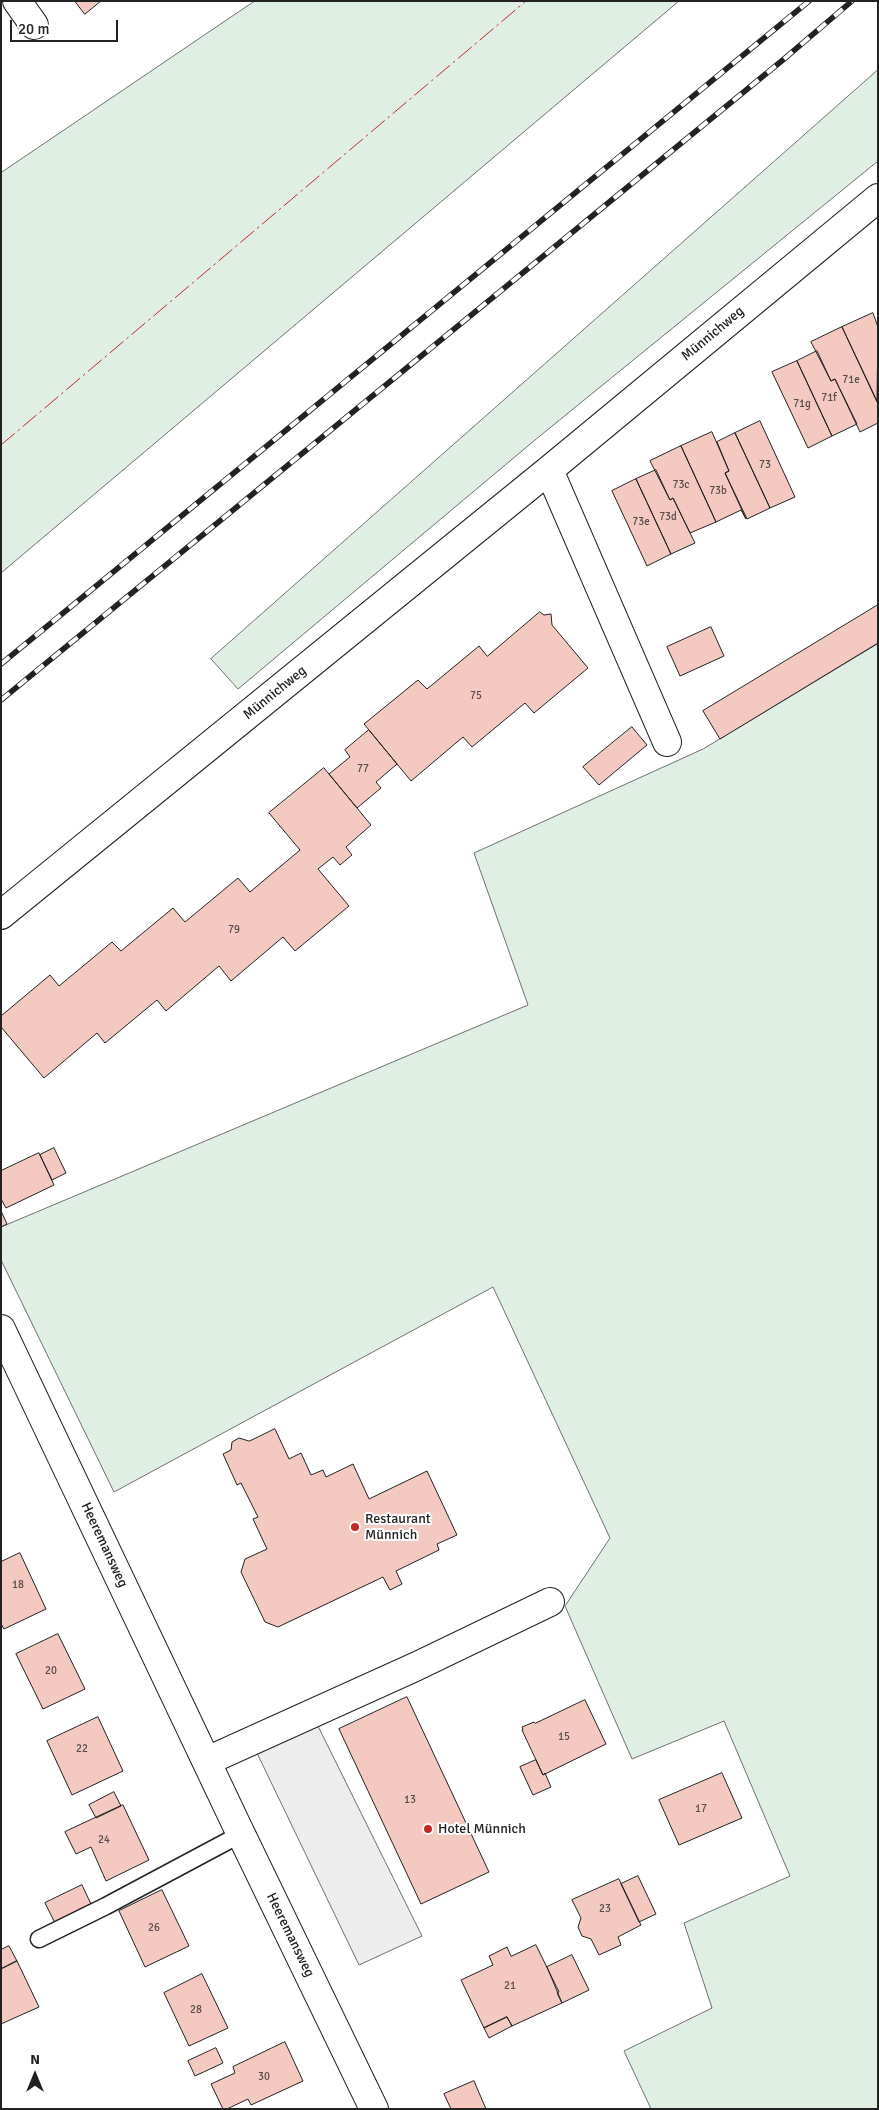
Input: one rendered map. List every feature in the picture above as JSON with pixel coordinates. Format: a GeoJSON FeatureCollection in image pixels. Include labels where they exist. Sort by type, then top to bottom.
{"type":"FeatureCollection","features":[{"type":"Feature","properties":{"kind":"street"},"geometry":{"type":"LineString","coordinates":[[17,1],[34,25]]}},
{"type":"Feature","properties":{"kind":"street","name":"Münnichweg"},"geometry":{"type":"LineString","coordinates":[[1,915],[549,470],[878,198]]}},
{"type":"Feature","properties":{"kind":"street"},"geometry":{"type":"LineString","coordinates":[[549,470],[667,742]]}},
{"type":"Feature","properties":{"kind":"street","name":"Heeremansweg"},"geometry":{"type":"LineString","coordinates":[[1,1329],[374,2109]]}},
{"type":"Feature","properties":{"kind":"street"},"geometry":{"type":"LineString","coordinates":[[207,1762],[415,1667],[550,1602]]}},
{"type":"Feature","properties":{"kind":"lane"},"geometry":{"type":"LineString","coordinates":[[39,1939],[106,1906],[241,1834]]}},
{"type":"Feature","properties":{"kind":"green space"},"geometry":{"type":"Polygon","coordinates":[[[255,1],[679,1],[1,573],[1,173],[255,1]]]}},
{"type":"Feature","properties":{"kind":"green space"},"geometry":{"type":"Polygon","coordinates":[[[878,70],[878,161],[535,440],[238,689],[211,659],[878,70]]]}},
{"type":"Feature","properties":{"kind":"green space"},"geometry":{"type":"Polygon","coordinates":[[[878,644],[878,2109],[651,2109],[624,2051],[712,2008],[684,1923],[790,1876],[724,1721],[632,1759],[565,1606],[610,1538],[493,1287],[114,1492],[1,1260],[1,1227],[528,1005],[474,853],[703,749],[878,644]]]}},
{"type":"Feature","properties":{"kind":"shaded area"},"geometry":{"type":"Polygon","coordinates":[[[317,1724],[422,1936],[359,1965],[256,1751],[317,1724]]]}},
{"type":"Feature","properties":{"kind":"building"},"geometry":{"type":"Polygon","coordinates":[[[75,1],[101,1],[85,14],[75,1]]]}},
{"type":"Feature","properties":{"kind":"building"},"geometry":{"type":"Polygon","coordinates":[[[873,313],[878,327],[877,402],[842,327],[873,313]]]}},
{"type":"Feature","properties":{"kind":"building"},"geometry":{"type":"Polygon","coordinates":[[[842,327],[878,403],[878,423],[860,432],[835,379],[831,381],[811,342],[842,327]]]}},
{"type":"Feature","properties":{"kind":"building"},"geometry":{"type":"Polygon","coordinates":[[[817,351],[831,381],[835,379],[857,424],[832,436],[797,361],[817,351]]]}},
{"type":"Feature","properties":{"kind":"building"},"geometry":{"type":"Polygon","coordinates":[[[797,361],[832,436],[808,448],[772,372],[797,361]]]}},
{"type":"Feature","properties":{"kind":"building"},"geometry":{"type":"Polygon","coordinates":[[[760,421],[795,497],[770,508],[735,433],[760,421]]]}},
{"type":"Feature","properties":{"kind":"building"},"geometry":{"type":"Polygon","coordinates":[[[712,432],[729,471],[725,473],[746,519],[741,510],[716,522],[681,446],[712,432]]]}},
{"type":"Feature","properties":{"kind":"building"},"geometry":{"type":"Polygon","coordinates":[[[735,433],[770,508],[747,519],[725,473],[729,471],[717,442],[735,433]]]}},
{"type":"Feature","properties":{"kind":"building"},"geometry":{"type":"Polygon","coordinates":[[[681,446],[716,522],[690,533],[673,498],[670,500],[650,461],[681,446]]]}},
{"type":"Feature","properties":{"kind":"building"},"geometry":{"type":"Polygon","coordinates":[[[656,470],[670,500],[673,498],[695,543],[671,554],[636,479],[656,470]]]}},
{"type":"Feature","properties":{"kind":"building"},"geometry":{"type":"Polygon","coordinates":[[[636,479],[671,554],[647,566],[612,491],[636,479]]]}},
{"type":"Feature","properties":{"kind":"building"},"geometry":{"type":"Polygon","coordinates":[[[878,605],[878,643],[720,739],[703,711],[878,605]]]}},
{"type":"Feature","properties":{"kind":"building"},"geometry":{"type":"Polygon","coordinates":[[[540,612],[544,615],[551,614],[552,625],[588,668],[534,713],[525,703],[472,747],[463,737],[411,781],[364,724],[418,680],[427,689],[479,646],[487,656],[540,612]]]}},
{"type":"Feature","properties":{"kind":"building"},"geometry":{"type":"Polygon","coordinates":[[[711,627],[724,656],[680,676],[667,647],[711,627]]]}},
{"type":"Feature","properties":{"kind":"building"},"geometry":{"type":"Polygon","coordinates":[[[632,727],[647,745],[599,785],[583,767],[632,727]]]}},
{"type":"Feature","properties":{"kind":"building"},"geometry":{"type":"Polygon","coordinates":[[[369,730],[397,764],[376,782],[381,788],[357,808],[329,774],[350,757],[345,750],[369,730]]]}},
{"type":"Feature","properties":{"kind":"building"},"geometry":{"type":"Polygon","coordinates":[[[324,768],[371,825],[346,847],[352,855],[340,865],[333,857],[318,869],[349,906],[295,951],[283,937],[231,981],[219,966],[166,1011],[157,1000],[105,1043],[97,1033],[44,1078],[1,1027],[1,1016],[50,975],[59,986],[112,942],[121,951],[173,908],[185,922],[238,878],[250,892],[300,850],[269,813],[324,768]]]}},
{"type":"Feature","properties":{"kind":"building"},"geometry":{"type":"Polygon","coordinates":[[[54,1148],[66,1173],[52,1180],[40,1155],[54,1148]]]}},
{"type":"Feature","properties":{"kind":"building"},"geometry":{"type":"Polygon","coordinates":[[[39,1153],[54,1185],[6,1208],[1,1199],[1,1171],[39,1153]]]}},
{"type":"Feature","properties":{"kind":"building"},"geometry":{"type":"Polygon","coordinates":[[[1,1214],[7,1224],[1,1227],[1,1214]]]}},
{"type":"Feature","properties":{"kind":"building","name":"Restaurant Münnich"},"geometry":{"type":"Polygon","coordinates":[[[275,1429],[289,1459],[301,1453],[311,1475],[323,1470],[326,1477],[353,1464],[369,1499],[427,1471],[457,1535],[437,1544],[439,1550],[396,1571],[402,1584],[390,1590],[383,1577],[278,1627],[265,1622],[241,1572],[245,1559],[267,1549],[253,1519],[258,1517],[241,1483],[237,1485],[223,1454],[231,1450],[232,1442],[239,1438],[249,1441],[275,1429]]]}},
{"type":"Feature","properties":{"kind":"building"},"geometry":{"type":"Polygon","coordinates":[[[20,1553],[46,1609],[4,1629],[1,1624],[1,1562],[20,1553]]]}},
{"type":"Feature","properties":{"kind":"building"},"geometry":{"type":"Polygon","coordinates":[[[58,1634],[85,1689],[43,1709],[16,1654],[58,1634]]]}},
{"type":"Feature","properties":{"kind":"building","name":"Hotel Münnich"},"geometry":{"type":"Polygon","coordinates":[[[407,1697],[489,1872],[421,1904],[339,1729],[407,1697]]]}},
{"type":"Feature","properties":{"kind":"building"},"geometry":{"type":"Polygon","coordinates":[[[585,1700],[606,1744],[543,1775],[522,1727],[585,1700]]]}},
{"type":"Feature","properties":{"kind":"building"},"geometry":{"type":"Polygon","coordinates":[[[98,1717],[123,1771],[72,1795],[47,1741],[98,1717]]]}},
{"type":"Feature","properties":{"kind":"building"},"geometry":{"type":"Polygon","coordinates":[[[536,1760],[543,1775],[545,1773],[551,1787],[533,1795],[520,1767],[536,1760]]]}},
{"type":"Feature","properties":{"kind":"building"},"geometry":{"type":"Polygon","coordinates":[[[722,1773],[742,1818],[679,1845],[659,1800],[722,1773]]]}},
{"type":"Feature","properties":{"kind":"building"},"geometry":{"type":"Polygon","coordinates":[[[114,1792],[121,1806],[96,1818],[89,1805],[114,1792]]]}},
{"type":"Feature","properties":{"kind":"building"},"geometry":{"type":"Polygon","coordinates":[[[123,1805],[149,1860],[106,1881],[91,1847],[76,1854],[65,1832],[123,1805]]]}},
{"type":"Feature","properties":{"kind":"building"},"geometry":{"type":"Polygon","coordinates":[[[638,1876],[656,1914],[639,1922],[621,1884],[638,1876]]]}},
{"type":"Feature","properties":{"kind":"building"},"geometry":{"type":"Polygon","coordinates":[[[619,1879],[641,1925],[618,1937],[621,1945],[599,1955],[591,1939],[582,1936],[578,1927],[581,1918],[572,1900],[619,1879]]]}},
{"type":"Feature","properties":{"kind":"building"},"geometry":{"type":"Polygon","coordinates":[[[82,1885],[91,1904],[55,1923],[45,1903],[82,1885]]]}},
{"type":"Feature","properties":{"kind":"building"},"geometry":{"type":"Polygon","coordinates":[[[162,1890],[189,1946],[145,1967],[119,1911],[162,1890]]]}},
{"type":"Feature","properties":{"kind":"building"},"geometry":{"type":"Polygon","coordinates":[[[536,1945],[559,1992],[557,1993],[562,2003],[512,2026],[507,2017],[484,2028],[461,1980],[493,1965],[489,1956],[507,1947],[511,1956],[536,1945]]]}},
{"type":"Feature","properties":{"kind":"building"},"geometry":{"type":"Polygon","coordinates":[[[9,1946],[17,1961],[1,1969],[1,1950],[9,1946]]]}},
{"type":"Feature","properties":{"kind":"building"},"geometry":{"type":"Polygon","coordinates":[[[572,1955],[589,1990],[562,2003],[547,1967],[572,1955]]]}},
{"type":"Feature","properties":{"kind":"building"},"geometry":{"type":"Polygon","coordinates":[[[17,1961],[39,2007],[1,2024],[1,1969],[17,1961]]]}},
{"type":"Feature","properties":{"kind":"building"},"geometry":{"type":"Polygon","coordinates":[[[202,1974],[228,2028],[189,2046],[164,1993],[202,1974]]]}},
{"type":"Feature","properties":{"kind":"building"},"geometry":{"type":"Polygon","coordinates":[[[507,2017],[512,2026],[489,2038],[484,2028],[507,2017]]]}},
{"type":"Feature","properties":{"kind":"building"},"geometry":{"type":"Polygon","coordinates":[[[285,2042],[303,2081],[251,2105],[248,2099],[223,2109],[211,2084],[235,2073],[233,2067],[285,2042]]]}},
{"type":"Feature","properties":{"kind":"building"},"geometry":{"type":"Polygon","coordinates":[[[216,2048],[223,2063],[195,2076],[188,2061],[216,2048]]]}},
{"type":"Feature","properties":{"kind":"building"},"geometry":{"type":"Polygon","coordinates":[[[474,2081],[486,2109],[451,2109],[444,2094],[474,2081]]]}},
{"type":"Feature","properties":{"kind":"railway"},"geometry":{"type":"LineString","coordinates":[[1,664],[809,1]]}},
{"type":"Feature","properties":{"kind":"railway"},"geometry":{"type":"LineString","coordinates":[[1,700],[784,59],[852,1]]}},
{"type":"Feature","properties":{"kind":"power"},"geometry":{"type":"LineString","coordinates":[[1,445],[526,1]]}},
{"type":"Feature","properties":{"kind":"place","name":"Restaurant Münnich"},"geometry":{"type":"Point","coordinates":[355,1527]}},
{"type":"Feature","properties":{"kind":"place","name":"Hotel Münnich"},"geometry":{"type":"Point","coordinates":[428,1829]}}]}
